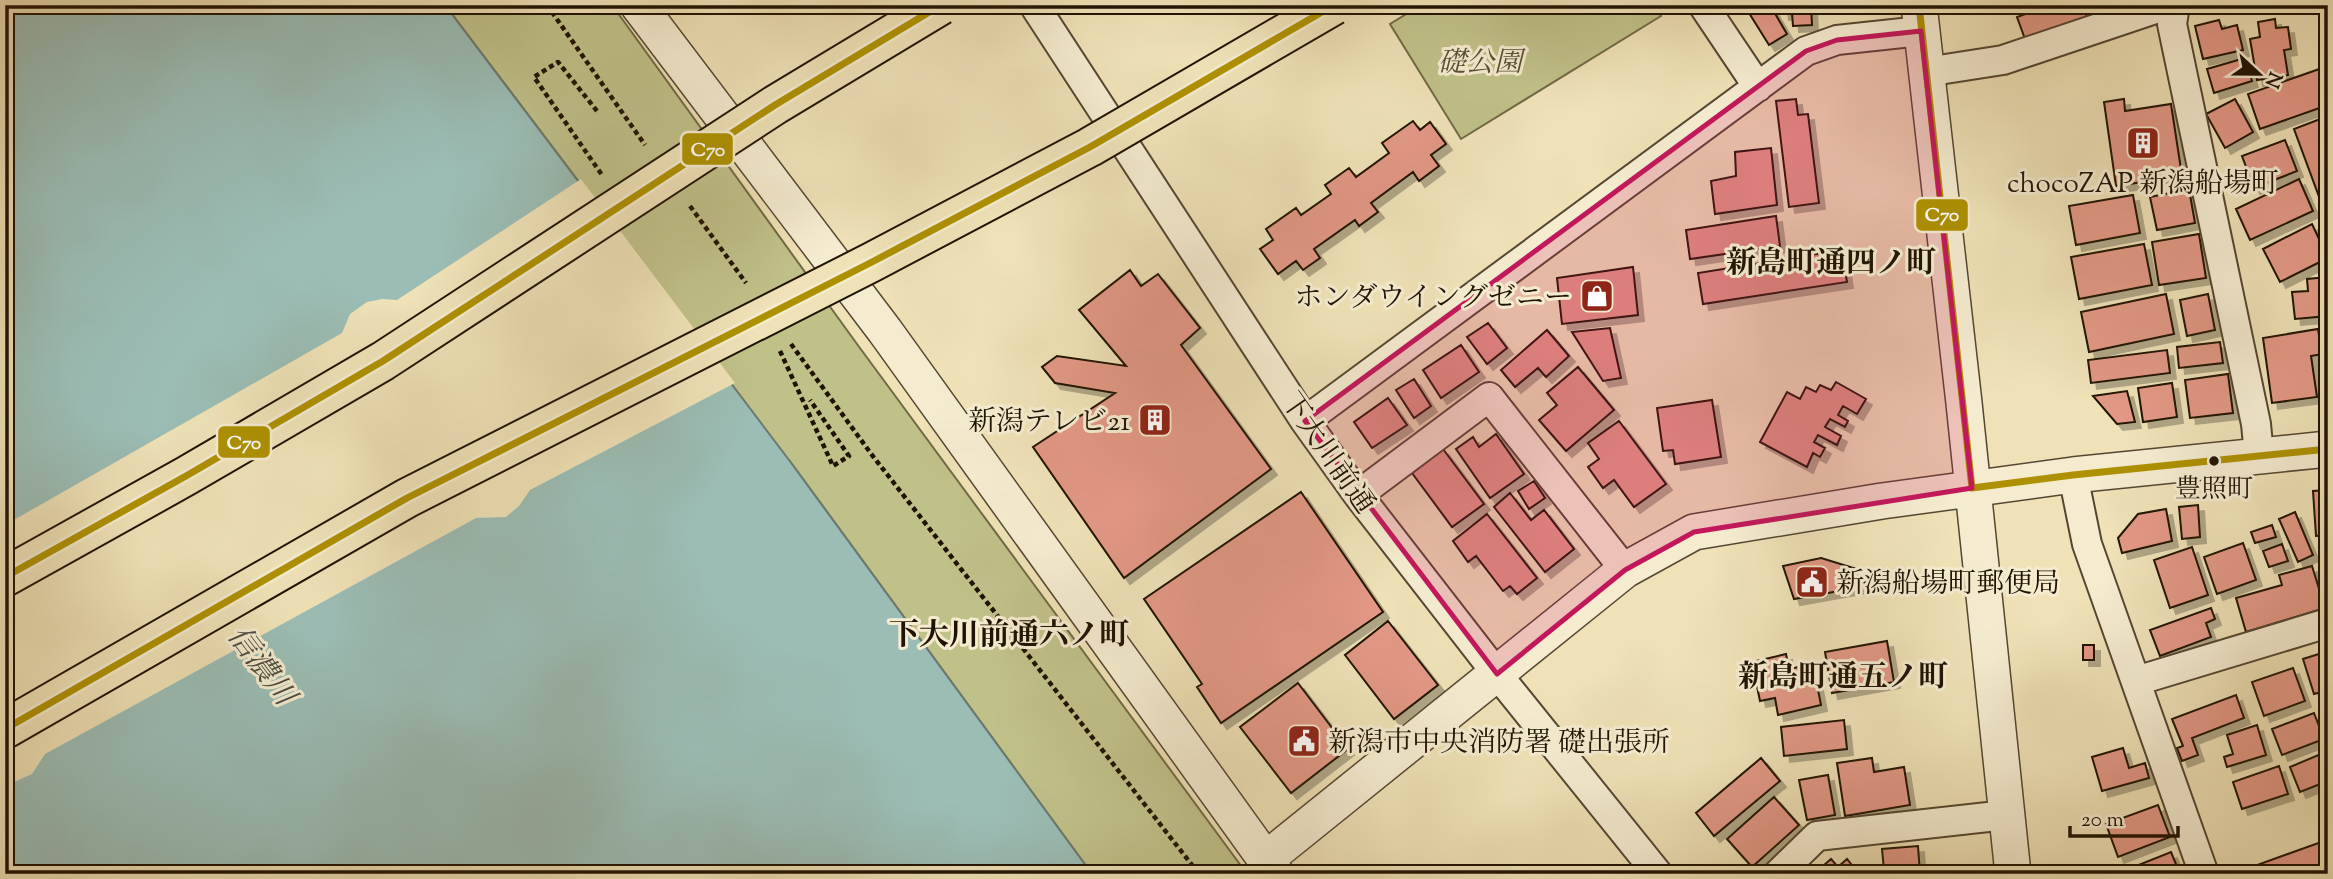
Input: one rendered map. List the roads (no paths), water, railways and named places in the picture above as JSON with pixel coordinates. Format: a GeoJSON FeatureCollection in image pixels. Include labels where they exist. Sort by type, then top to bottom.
{"type":"FeatureCollection","features":[{"type":"Feature","properties":{"kind":"highway"},"geometry":{"type":"LineString","coordinates":[[5,577],[186,476],[383,361],[775,105],[941,5]]}},
{"type":"Feature","properties":{"kind":"highway"},"geometry":{"type":"LineString","coordinates":[[5,729],[407,498],[872,262],[1090,147],[1334,5]]}},
{"type":"Feature","properties":{"kind":"street"},"geometry":{"type":"LineString","coordinates":[[638,5],[885,331],[1271,867],[1497,674],[1625,570],[1694,532],[1972,488],[2328,449]]}},
{"type":"Feature","properties":{"kind":"street","name":"下大川前通"},"geometry":{"type":"LineString","coordinates":[[1034,5],[1305,421],[1358,495],[1497,674],[1658,874]]}},
{"type":"Feature","properties":{"kind":"street"},"geometry":{"type":"LineString","coordinates":[[1703,5],[1758,87]]}},
{"type":"Feature","properties":{"kind":"street"},"geometry":{"type":"LineString","coordinates":[[1926,72],[2003,60],[2167,5]]}},
{"type":"Feature","properties":{"kind":"street"},"geometry":{"type":"LineString","coordinates":[[2175,5],[2172,24],[2256,424],[2259,455]]}},
{"type":"Feature","properties":{"kind":"street"},"geometry":{"type":"LineString","coordinates":[[1305,421],[1806,51],[1920,18],[1964,403],[2013,874]]}},
{"type":"Feature","properties":{"kind":"street"},"geometry":{"type":"LineString","coordinates":[[1358,495],[1489,397],[1625,570]]}},
{"type":"Feature","properties":{"kind":"street"},"geometry":{"type":"LineString","coordinates":[[2073,475],[2087,544],[2204,874]]}},
{"type":"Feature","properties":{"kind":"street"},"geometry":{"type":"LineString","coordinates":[[2136,681],[2328,624]]}},
{"type":"Feature","properties":{"kind":"street"},"geometry":{"type":"LineString","coordinates":[[1778,874],[1817,836],[2006,815]]}},
{"type":"Feature","properties":{"kind":"water","name":"信濃川"},"geometry":{"type":"Polygon","coordinates":[[[5,5],[445,5],[789,460],[1092,874],[5,874],[5,5]]]}},
{"type":"Feature","properties":{"kind":"place","name":"chocoZAP 新潟船場町"},"geometry":{"type":"Point","coordinates":[2143,143]}},
{"type":"Feature","properties":{"kind":"place","name":"ホンダウイングゼニー"},"geometry":{"type":"Point","coordinates":[1597,296]}},
{"type":"Feature","properties":{"kind":"place","name":"新潟テレビ21"},"geometry":{"type":"Point","coordinates":[1155,420]}},
{"type":"Feature","properties":{"kind":"place","name":"豊照町"},"geometry":{"type":"Point","coordinates":[2214,461]}},
{"type":"Feature","properties":{"kind":"place","name":"新潟船場町郵便局"},"geometry":{"type":"Point","coordinates":[1812,582]}},
{"type":"Feature","properties":{"kind":"place","name":"新潟市中央消防署 礎出張所"},"geometry":{"type":"Point","coordinates":[1304,741]}},
{"type":"Feature","properties":{"kind":"district","name":"新島町通四ノ町"},"geometry":{"type":"Point","coordinates":[1831,262]}},
{"type":"Feature","properties":{"kind":"district","name":"下大川前通六ノ町"},"geometry":{"type":"Point","coordinates":[1009,634]}},
{"type":"Feature","properties":{"kind":"district","name":"新島町通五ノ町"},"geometry":{"type":"Point","coordinates":[1843,676]}},
{"type":"Feature","properties":{"kind":"park label","name":"礎公園"},"geometry":{"type":"Point","coordinates":[1480,61]}}]}
